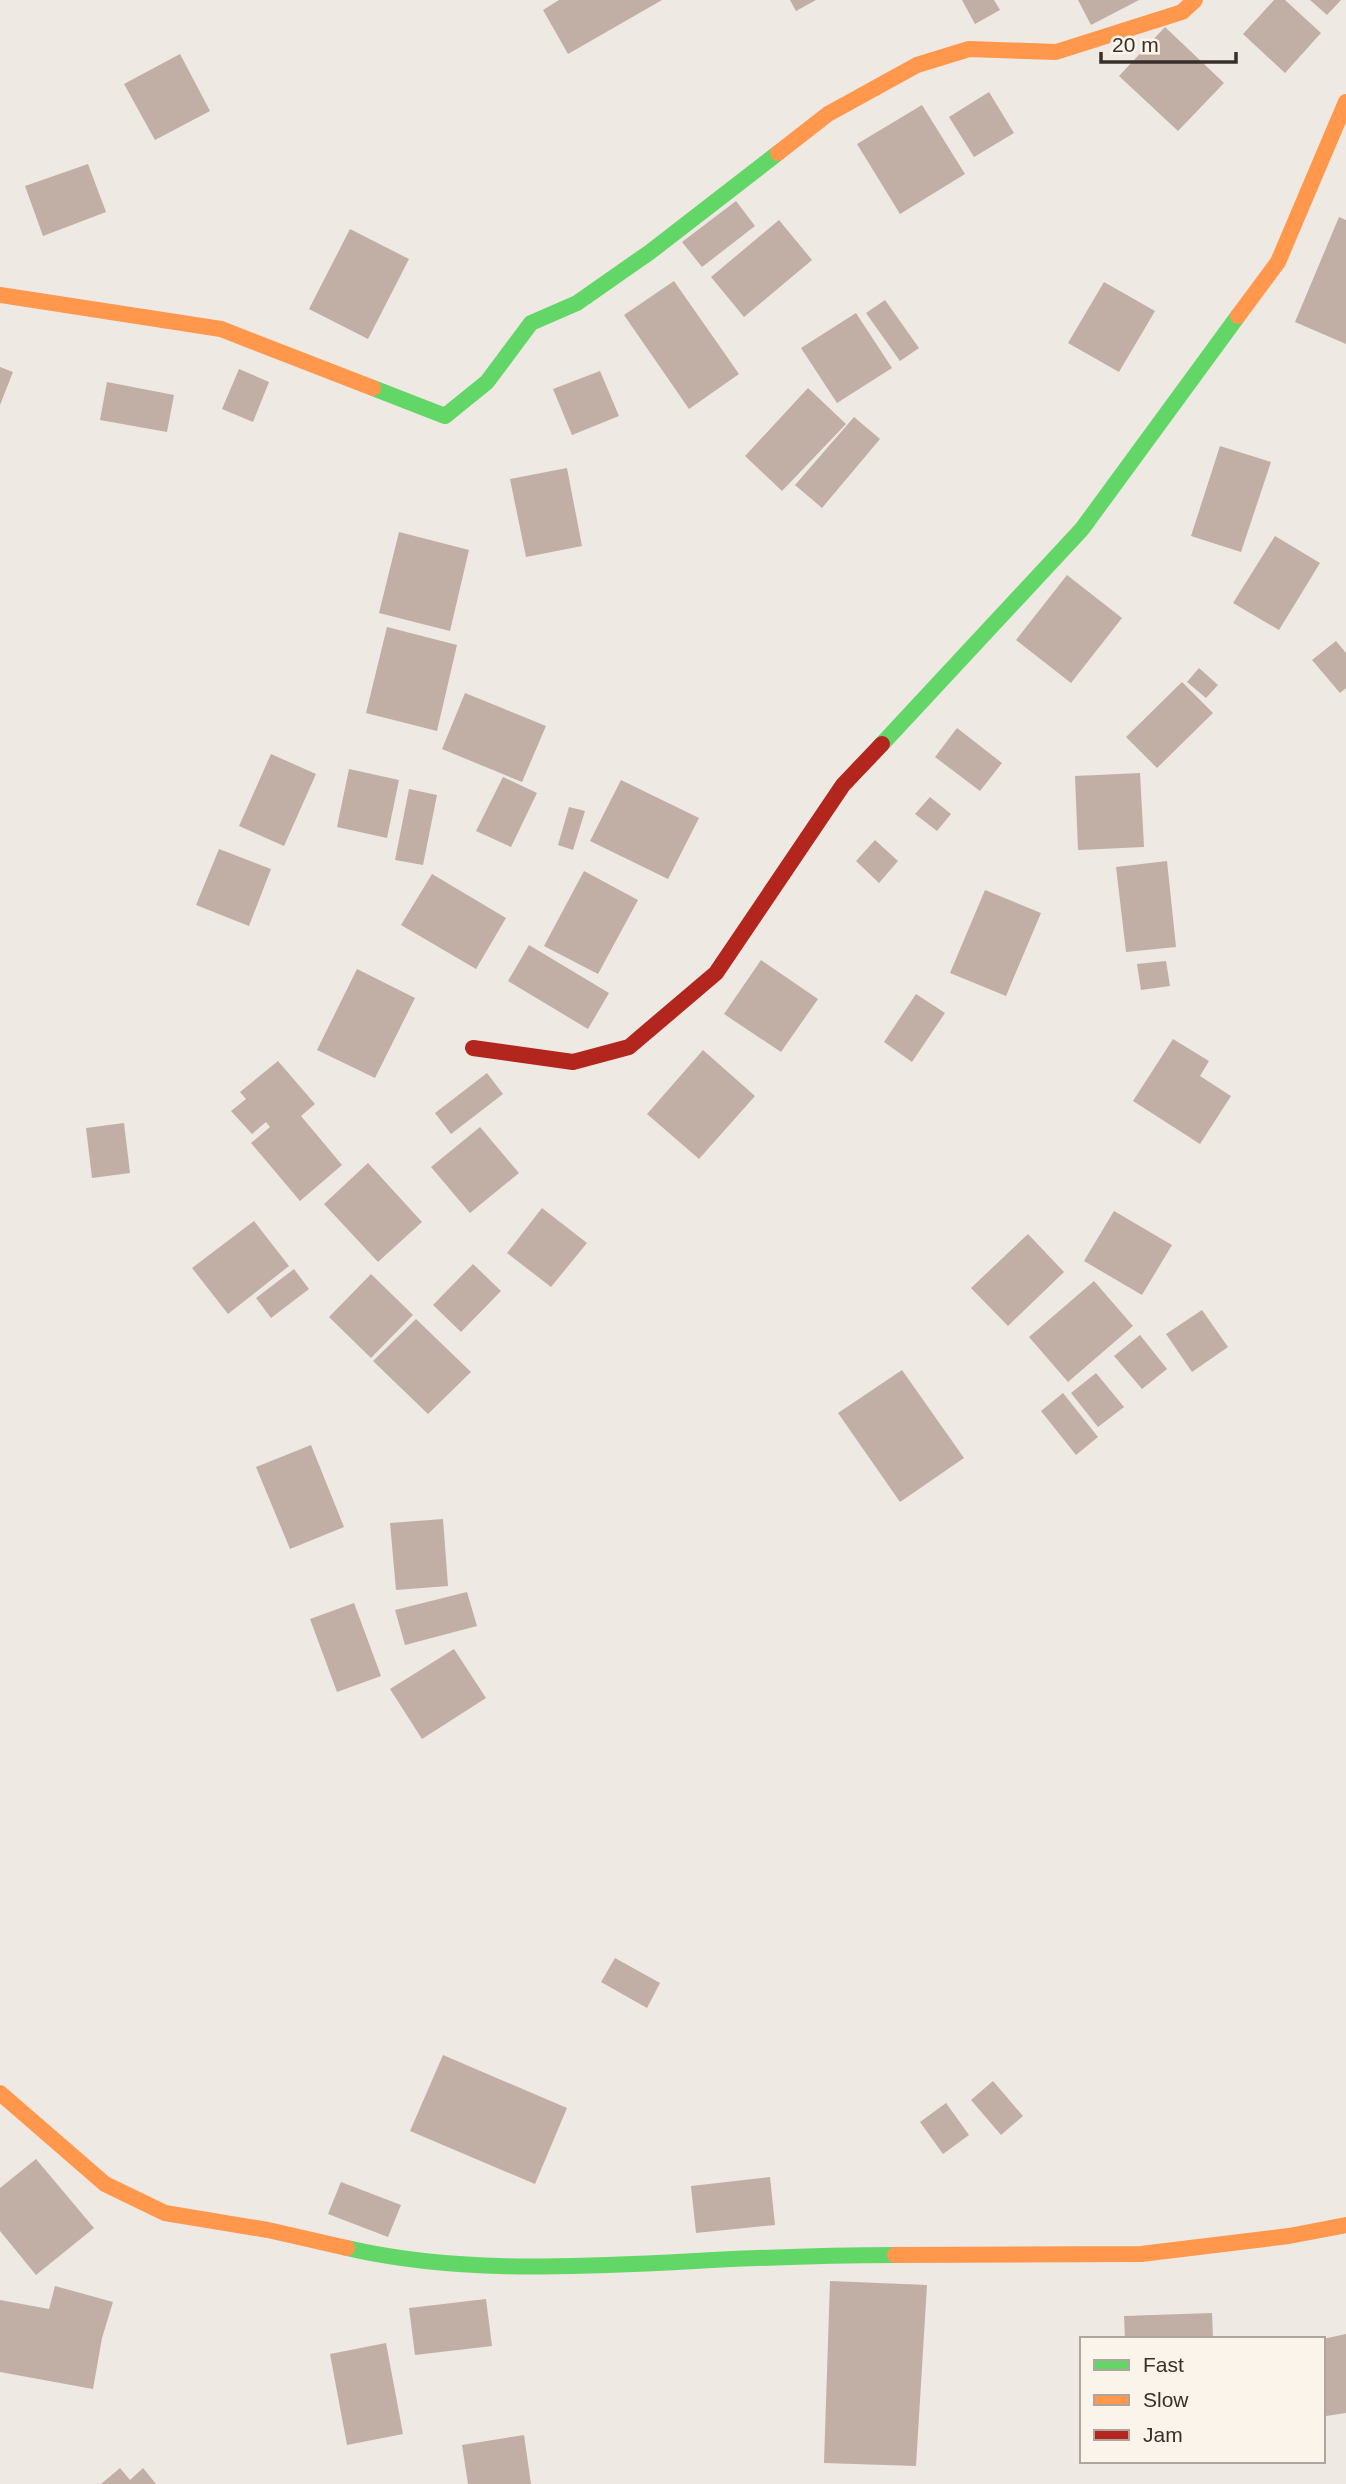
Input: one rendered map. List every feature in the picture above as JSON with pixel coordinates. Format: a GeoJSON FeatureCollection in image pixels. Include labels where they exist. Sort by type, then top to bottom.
{"type":"FeatureCollection","features":[{"type":"Feature","properties":{"kind":"street"},"geometry":{"type":"LineString","coordinates":[[0,295],[221,330],[445,416],[486,382],[531,323],[577,303],[639,259],[828,114],[917,65],[969,49],[1056,52],[1182,12],[1195,0]]}},
{"type":"Feature","properties":{"kind":"street"},"geometry":{"type":"LineString","coordinates":[[473,1048],[573,1062],[629,1046],[716,973],[844,785],[1082,529],[1278,262],[1346,102]]}},
{"type":"Feature","properties":{"kind":"street"},"geometry":{"type":"LineString","coordinates":[[0,2093],[105,2184],[165,2213],[268,2230],[377,2255],[489,2266],[607,2266],[808,2255],[1141,2254],[1289,2236],[1346,2225]]}},
{"type":"Feature","properties":{"kind":"building"},"geometry":{"type":"Polygon","coordinates":[[[559,0],[662,0],[568,54],[543,10],[559,0]]]}},
{"type":"Feature","properties":{"kind":"building"},"geometry":{"type":"Polygon","coordinates":[[[790,0],[816,0],[796,11],[790,0]]]}},
{"type":"Feature","properties":{"kind":"building"},"geometry":{"type":"Polygon","coordinates":[[[962,0],[994,0],[1000,10],[975,24],[962,0]]]}},
{"type":"Feature","properties":{"kind":"building"},"geometry":{"type":"Polygon","coordinates":[[[1078,0],[1139,0],[1091,25],[1078,0]]]}},
{"type":"Feature","properties":{"kind":"building"},"geometry":{"type":"Polygon","coordinates":[[[1274,0],[1285,0],[1321,33],[1285,73],[1243,34],[1274,0]]]}},
{"type":"Feature","properties":{"kind":"building"},"geometry":{"type":"Polygon","coordinates":[[[1310,0],[1341,0],[1327,15],[1310,0]]]}},
{"type":"Feature","properties":{"kind":"building"},"geometry":{"type":"Polygon","coordinates":[[[1165,27],[1224,83],[1178,131],[1119,76],[1165,27]]]}},
{"type":"Feature","properties":{"kind":"building"},"geometry":{"type":"Polygon","coordinates":[[[180,54],[210,111],[155,140],[124,84],[180,54]]]}},
{"type":"Feature","properties":{"kind":"building"},"geometry":{"type":"Polygon","coordinates":[[[989,92],[1014,133],[974,157],[949,117],[989,92]]]}},
{"type":"Feature","properties":{"kind":"building"},"geometry":{"type":"Polygon","coordinates":[[[922,105],[965,174],[900,214],[857,144],[922,105]]]}},
{"type":"Feature","properties":{"kind":"building"},"geometry":{"type":"Polygon","coordinates":[[[88,164],[106,212],[43,236],[25,186],[88,164]]]}},
{"type":"Feature","properties":{"kind":"building"},"geometry":{"type":"Polygon","coordinates":[[[736,201],[755,226],[702,267],[682,242],[736,201]]]}},
{"type":"Feature","properties":{"kind":"building"},"geometry":{"type":"Polygon","coordinates":[[[1339,217],[1346,220],[1346,344],[1295,322],[1339,217]]]}},
{"type":"Feature","properties":{"kind":"building"},"geometry":{"type":"Polygon","coordinates":[[[779,220],[812,260],[744,317],[711,277],[779,220]]]}},
{"type":"Feature","properties":{"kind":"building"},"geometry":{"type":"Polygon","coordinates":[[[350,229],[409,259],[368,339],[309,309],[350,229]]]}},
{"type":"Feature","properties":{"kind":"building"},"geometry":{"type":"Polygon","coordinates":[[[674,281],[739,374],[689,409],[624,315],[674,281]]]}},
{"type":"Feature","properties":{"kind":"building"},"geometry":{"type":"Polygon","coordinates":[[[1104,282],[1155,311],[1119,372],[1068,343],[1104,282]]]}},
{"type":"Feature","properties":{"kind":"building"},"geometry":{"type":"Polygon","coordinates":[[[885,300],[919,348],[900,361],[866,313],[885,300]]]}},
{"type":"Feature","properties":{"kind":"building"},"geometry":{"type":"Polygon","coordinates":[[[856,313],[892,368],[837,403],[801,348],[856,313]]]}},
{"type":"Feature","properties":{"kind":"building"},"geometry":{"type":"Polygon","coordinates":[[[0,367],[13,372],[0,405],[0,367]]]}},
{"type":"Feature","properties":{"kind":"building"},"geometry":{"type":"Polygon","coordinates":[[[239,369],[269,382],[253,422],[222,409],[239,369]]]}},
{"type":"Feature","properties":{"kind":"building"},"geometry":{"type":"Polygon","coordinates":[[[600,371],[619,416],[572,435],[553,389],[600,371]]]}},
{"type":"Feature","properties":{"kind":"building"},"geometry":{"type":"Polygon","coordinates":[[[107,382],[174,395],[167,432],[100,420],[107,382]]]}},
{"type":"Feature","properties":{"kind":"building"},"geometry":{"type":"Polygon","coordinates":[[[808,388],[846,424],[782,491],[745,456],[808,388]]]}},
{"type":"Feature","properties":{"kind":"building"},"geometry":{"type":"Polygon","coordinates":[[[854,417],[880,439],[822,508],[795,485],[854,417]]]}},
{"type":"Feature","properties":{"kind":"building"},"geometry":{"type":"Polygon","coordinates":[[[1220,446],[1271,462],[1241,552],[1191,536],[1220,446]]]}},
{"type":"Feature","properties":{"kind":"building"},"geometry":{"type":"Polygon","coordinates":[[[567,468],[582,546],[526,557],[510,479],[567,468]]]}},
{"type":"Feature","properties":{"kind":"building"},"geometry":{"type":"Polygon","coordinates":[[[399,532],[469,550],[450,631],[379,613],[399,532]]]}},
{"type":"Feature","properties":{"kind":"building"},"geometry":{"type":"Polygon","coordinates":[[[1275,536],[1320,563],[1279,630],[1233,603],[1275,536]]]}},
{"type":"Feature","properties":{"kind":"building"},"geometry":{"type":"Polygon","coordinates":[[[1067,575],[1122,618],[1071,683],[1016,640],[1067,575]]]}},
{"type":"Feature","properties":{"kind":"building"},"geometry":{"type":"Polygon","coordinates":[[[387,627],[457,645],[437,731],[366,713],[387,627]]]}},
{"type":"Feature","properties":{"kind":"building"},"geometry":{"type":"Polygon","coordinates":[[[1336,641],[1346,653],[1346,688],[1340,693],[1312,660],[1336,641]]]}},
{"type":"Feature","properties":{"kind":"building"},"geometry":{"type":"Polygon","coordinates":[[[1199,668],[1218,685],[1206,698],[1187,682],[1199,668]]]}},
{"type":"Feature","properties":{"kind":"building"},"geometry":{"type":"Polygon","coordinates":[[[1182,682],[1213,713],[1157,768],[1126,737],[1182,682]]]}},
{"type":"Feature","properties":{"kind":"building"},"geometry":{"type":"Polygon","coordinates":[[[465,693],[546,726],[522,782],[442,749],[465,693]]]}},
{"type":"Feature","properties":{"kind":"building"},"geometry":{"type":"Polygon","coordinates":[[[957,728],[1002,763],[980,791],[935,757],[957,728]]]}},
{"type":"Feature","properties":{"kind":"building"},"geometry":{"type":"Polygon","coordinates":[[[271,754],[316,774],[284,846],[239,826],[271,754]]]}},
{"type":"Feature","properties":{"kind":"building"},"geometry":{"type":"Polygon","coordinates":[[[349,769],[399,780],[387,838],[337,827],[349,769]]]}},
{"type":"Feature","properties":{"kind":"building"},"geometry":{"type":"Polygon","coordinates":[[[1140,773],[1144,847],[1078,850],[1075,776],[1140,773]]]}},
{"type":"Feature","properties":{"kind":"building"},"geometry":{"type":"Polygon","coordinates":[[[503,777],[537,793],[511,847],[476,831],[503,777]]]}},
{"type":"Feature","properties":{"kind":"building"},"geometry":{"type":"Polygon","coordinates":[[[621,780],[699,818],[668,879],[590,841],[621,780]]]}},
{"type":"Feature","properties":{"kind":"building"},"geometry":{"type":"Polygon","coordinates":[[[409,789],[437,795],[423,865],[395,860],[409,789]]]}},
{"type":"Feature","properties":{"kind":"building"},"geometry":{"type":"Polygon","coordinates":[[[930,797],[951,814],[937,831],[915,814],[930,797]]]}},
{"type":"Feature","properties":{"kind":"building"},"geometry":{"type":"Polygon","coordinates":[[[569,807],[585,811],[573,850],[558,845],[569,807]]]}},
{"type":"Feature","properties":{"kind":"building"},"geometry":{"type":"Polygon","coordinates":[[[875,840],[898,861],[879,883],[856,861],[875,840]]]}},
{"type":"Feature","properties":{"kind":"building"},"geometry":{"type":"Polygon","coordinates":[[[219,849],[271,869],[249,926],[196,905],[219,849]]]}},
{"type":"Feature","properties":{"kind":"building"},"geometry":{"type":"Polygon","coordinates":[[[1167,861],[1176,947],[1126,952],[1116,867],[1167,861]]]}},
{"type":"Feature","properties":{"kind":"building"},"geometry":{"type":"Polygon","coordinates":[[[584,871],[638,900],[598,974],[544,946],[584,871]]]}},
{"type":"Feature","properties":{"kind":"building"},"geometry":{"type":"Polygon","coordinates":[[[432,874],[506,918],[476,969],[401,925],[432,874]]]}},
{"type":"Feature","properties":{"kind":"building"},"geometry":{"type":"Polygon","coordinates":[[[985,890],[1041,913],[1006,996],[950,973],[985,890]]]}},
{"type":"Feature","properties":{"kind":"building"},"geometry":{"type":"Polygon","coordinates":[[[529,945],[609,993],[588,1029],[508,981],[529,945]]]}},
{"type":"Feature","properties":{"kind":"building"},"geometry":{"type":"Polygon","coordinates":[[[761,960],[818,999],[781,1052],[724,1014],[761,960]]]}},
{"type":"Feature","properties":{"kind":"building"},"geometry":{"type":"Polygon","coordinates":[[[1166,961],[1170,986],[1141,990],[1137,964],[1166,961]]]}},
{"type":"Feature","properties":{"kind":"building"},"geometry":{"type":"Polygon","coordinates":[[[357,969],[415,998],[375,1078],[317,1050],[357,969]]]}},
{"type":"Feature","properties":{"kind":"building"},"geometry":{"type":"Polygon","coordinates":[[[916,994],[945,1013],[912,1062],[884,1042],[916,994]]]}},
{"type":"Feature","properties":{"kind":"building"},"geometry":{"type":"Polygon","coordinates":[[[1173,1039],[1209,1061],[1200,1076],[1231,1096],[1200,1144],[1133,1101],[1173,1039]]]}},
{"type":"Feature","properties":{"kind":"building"},"geometry":{"type":"Polygon","coordinates":[[[703,1050],[755,1096],[699,1159],[647,1114],[703,1050]]]}},
{"type":"Feature","properties":{"kind":"building"},"geometry":{"type":"Polygon","coordinates":[[[278,1061],[315,1104],[301,1116],[342,1165],[300,1201],[251,1143],[270,1127],[266,1122],[252,1134],[231,1111],[246,1099],[240,1092],[278,1061]]]}},
{"type":"Feature","properties":{"kind":"building"},"geometry":{"type":"Polygon","coordinates":[[[487,1073],[503,1094],[451,1134],[435,1113],[487,1073]]]}},
{"type":"Feature","properties":{"kind":"building"},"geometry":{"type":"Polygon","coordinates":[[[124,1123],[130,1173],[92,1178],[86,1128],[124,1123]]]}},
{"type":"Feature","properties":{"kind":"building"},"geometry":{"type":"Polygon","coordinates":[[[480,1127],[519,1173],[470,1213],[431,1167],[480,1127]]]}},
{"type":"Feature","properties":{"kind":"building"},"geometry":{"type":"Polygon","coordinates":[[[368,1163],[422,1222],[378,1262],[324,1204],[368,1163]]]}},
{"type":"Feature","properties":{"kind":"building"},"geometry":{"type":"Polygon","coordinates":[[[542,1208],[587,1243],[551,1287],[507,1253],[542,1208]]]}},
{"type":"Feature","properties":{"kind":"building"},"geometry":{"type":"Polygon","coordinates":[[[1114,1211],[1172,1245],[1142,1295],[1084,1261],[1114,1211]]]}},
{"type":"Feature","properties":{"kind":"building"},"geometry":{"type":"Polygon","coordinates":[[[254,1221],[289,1266],[228,1314],[192,1268],[254,1221]]]}},
{"type":"Feature","properties":{"kind":"building"},"geometry":{"type":"Polygon","coordinates":[[[1028,1234],[1064,1272],[1008,1326],[971,1288],[1028,1234]]]}},
{"type":"Feature","properties":{"kind":"building"},"geometry":{"type":"Polygon","coordinates":[[[473,1264],[501,1291],[461,1332],[433,1305],[473,1264]]]}},
{"type":"Feature","properties":{"kind":"building"},"geometry":{"type":"Polygon","coordinates":[[[294,1269],[309,1289],[271,1318],[256,1298],[294,1269]]]}},
{"type":"Feature","properties":{"kind":"building"},"geometry":{"type":"Polygon","coordinates":[[[371,1274],[413,1315],[371,1358],[329,1317],[371,1274]]]}},
{"type":"Feature","properties":{"kind":"building"},"geometry":{"type":"Polygon","coordinates":[[[1094,1281],[1133,1326],[1068,1382],[1029,1337],[1094,1281]]]}},
{"type":"Feature","properties":{"kind":"building"},"geometry":{"type":"Polygon","coordinates":[[[1202,1310],[1228,1347],[1192,1372],[1166,1334],[1202,1310]]]}},
{"type":"Feature","properties":{"kind":"building"},"geometry":{"type":"Polygon","coordinates":[[[416,1319],[471,1372],[428,1414],[373,1361],[416,1319]]]}},
{"type":"Feature","properties":{"kind":"building"},"geometry":{"type":"Polygon","coordinates":[[[1140,1335],[1167,1369],[1142,1389],[1114,1356],[1140,1335]]]}},
{"type":"Feature","properties":{"kind":"building"},"geometry":{"type":"Polygon","coordinates":[[[902,1370],[964,1458],[900,1502],[838,1413],[902,1370]]]}},
{"type":"Feature","properties":{"kind":"building"},"geometry":{"type":"Polygon","coordinates":[[[1096,1373],[1124,1407],[1098,1427],[1071,1393],[1096,1373]]]}},
{"type":"Feature","properties":{"kind":"building"},"geometry":{"type":"Polygon","coordinates":[[[1063,1393],[1098,1437],[1076,1455],[1041,1411],[1063,1393]]]}},
{"type":"Feature","properties":{"kind":"building"},"geometry":{"type":"Polygon","coordinates":[[[311,1445],[344,1527],[290,1549],[256,1467],[311,1445]]]}},
{"type":"Feature","properties":{"kind":"building"},"geometry":{"type":"Polygon","coordinates":[[[443,1519],[448,1586],[396,1590],[390,1523],[443,1519]]]}},
{"type":"Feature","properties":{"kind":"building"},"geometry":{"type":"Polygon","coordinates":[[[467,1592],[477,1626],[405,1645],[395,1610],[467,1592]]]}},
{"type":"Feature","properties":{"kind":"building"},"geometry":{"type":"Polygon","coordinates":[[[354,1603],[381,1676],[337,1692],[310,1619],[354,1603]]]}},
{"type":"Feature","properties":{"kind":"building"},"geometry":{"type":"Polygon","coordinates":[[[454,1649],[486,1698],[422,1739],[390,1689],[454,1649]]]}},
{"type":"Feature","properties":{"kind":"building"},"geometry":{"type":"Polygon","coordinates":[[[615,1958],[660,1983],[647,2008],[601,1982],[615,1958]]]}},
{"type":"Feature","properties":{"kind":"building"},"geometry":{"type":"Polygon","coordinates":[[[443,2055],[567,2108],[535,2184],[410,2131],[443,2055]]]}},
{"type":"Feature","properties":{"kind":"building"},"geometry":{"type":"Polygon","coordinates":[[[993,2081],[1023,2116],[1001,2135],[971,2100],[993,2081]]]}},
{"type":"Feature","properties":{"kind":"building"},"geometry":{"type":"Polygon","coordinates":[[[946,2103],[969,2135],[943,2154],[920,2122],[946,2103]]]}},
{"type":"Feature","properties":{"kind":"building"},"geometry":{"type":"Polygon","coordinates":[[[36,2159],[94,2228],[36,2275],[0,2231],[0,2188],[36,2159]]]}},
{"type":"Feature","properties":{"kind":"building"},"geometry":{"type":"Polygon","coordinates":[[[770,2177],[775,2225],[696,2233],[691,2186],[770,2177]]]}},
{"type":"Feature","properties":{"kind":"building"},"geometry":{"type":"Polygon","coordinates":[[[341,2182],[401,2205],[388,2237],[328,2214],[341,2182]]]}},
{"type":"Feature","properties":{"kind":"building"},"geometry":{"type":"Polygon","coordinates":[[[830,2281],[927,2285],[916,2466],[824,2463],[830,2281]]]}},
{"type":"Feature","properties":{"kind":"building"},"geometry":{"type":"Polygon","coordinates":[[[55,2286],[113,2302],[102,2338],[93,2389],[0,2372],[0,2300],[49,2309],[55,2286]]]}},
{"type":"Feature","properties":{"kind":"building"},"geometry":{"type":"Polygon","coordinates":[[[486,2299],[492,2346],[415,2355],[409,2308],[486,2299]]]}},
{"type":"Feature","properties":{"kind":"building"},"geometry":{"type":"Polygon","coordinates":[[[1212,2313],[1213,2337],[1125,2337],[1124,2316],[1212,2313]]]}},
{"type":"Feature","properties":{"kind":"building"},"geometry":{"type":"Polygon","coordinates":[[[1346,2334],[1346,2413],[1326,2416],[1325,2411],[1325,2339],[1346,2334]]]}},
{"type":"Feature","properties":{"kind":"building"},"geometry":{"type":"Polygon","coordinates":[[[386,2343],[403,2434],[347,2445],[330,2354],[386,2343]]]}},
{"type":"Feature","properties":{"kind":"building"},"geometry":{"type":"Polygon","coordinates":[[[524,2435],[531,2484],[468,2484],[462,2445],[524,2435]]]}},
{"type":"Feature","properties":{"kind":"building"},"geometry":{"type":"Polygon","coordinates":[[[120,2468],[130,2480],[143,2468],[156,2484],[101,2484],[120,2468]]]}},
{"type":"Feature","properties":{"kind":"traffic: fast"},"geometry":{"type":"LineString","coordinates":[[373,388],[445,416],[487,382],[531,323],[577,303],[650,252],[778,153]]}},
{"type":"Feature","properties":{"kind":"traffic: fast"},"geometry":{"type":"LineString","coordinates":[[882,744],[1082,529],[1238,316]]}},
{"type":"Feature","properties":{"kind":"traffic: fast"},"geometry":{"type":"LineString","coordinates":[[347,2248],[428,2261],[511,2266],[895,2255]]}},
{"type":"Feature","properties":{"kind":"traffic: slow"},"geometry":{"type":"LineString","coordinates":[[778,153],[828,114],[917,65],[969,49],[1056,52],[1182,12],[1195,0]]}},
{"type":"Feature","properties":{"kind":"traffic: slow"},"geometry":{"type":"LineString","coordinates":[[1238,316],[1278,262],[1346,102]]}},
{"type":"Feature","properties":{"kind":"traffic: slow"},"geometry":{"type":"LineString","coordinates":[[0,295],[221,329],[373,388]]}},
{"type":"Feature","properties":{"kind":"traffic: slow"},"geometry":{"type":"LineString","coordinates":[[0,2093],[105,2184],[165,2213],[268,2230],[347,2248]]}},
{"type":"Feature","properties":{"kind":"traffic: slow"},"geometry":{"type":"LineString","coordinates":[[895,2255],[1141,2254],[1289,2236],[1346,2225]]}},
{"type":"Feature","properties":{"kind":"traffic: jam"},"geometry":{"type":"LineString","coordinates":[[473,1048],[573,1062],[629,1047],[716,973],[843,785],[882,744]]}}]}
